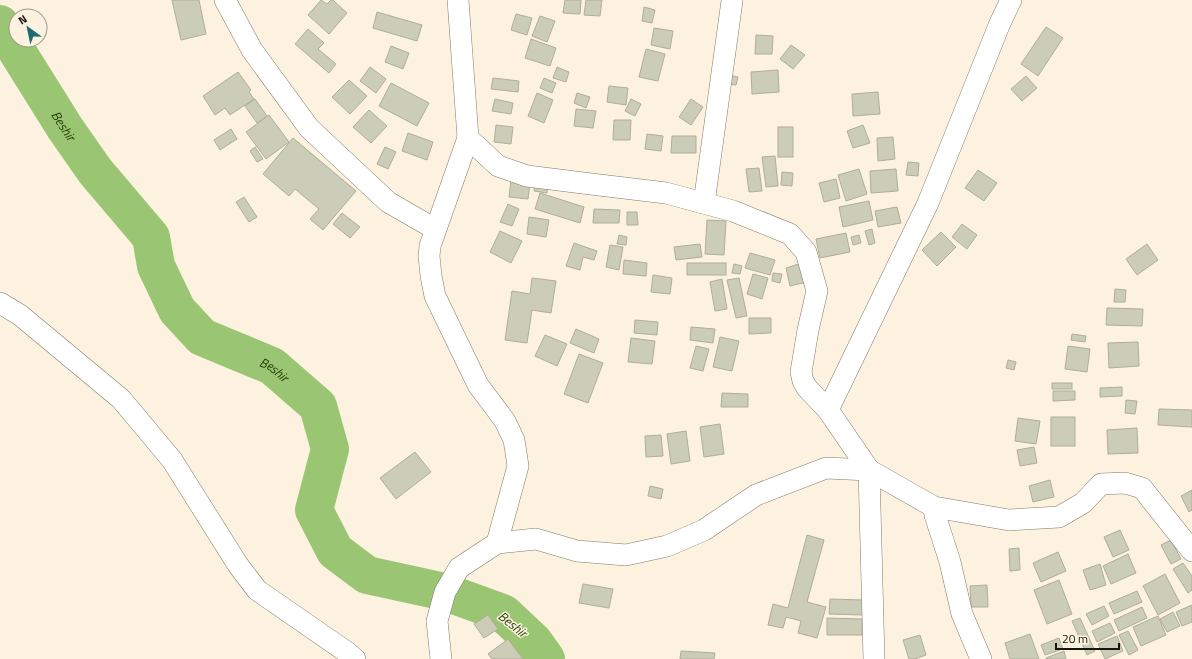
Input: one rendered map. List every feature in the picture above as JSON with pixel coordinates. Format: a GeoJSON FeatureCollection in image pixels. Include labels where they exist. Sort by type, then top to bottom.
{"type":"FeatureCollection","features":[{"type":"Feature","properties":{"kind":"street"},"geometry":{"type":"LineString","coordinates":[[225,0],[252,50],[309,128],[388,202],[435,229]]}},
{"type":"Feature","properties":{"kind":"street"},"geometry":{"type":"LineString","coordinates":[[458,0],[468,138],[435,229],[429,256],[435,296],[478,385],[505,421],[514,440],[518,466],[497,543]]}},
{"type":"Feature","properties":{"kind":"street"},"geometry":{"type":"LineString","coordinates":[[704,203],[732,0]]}},
{"type":"Feature","properties":{"kind":"street"},"geometry":{"type":"LineString","coordinates":[[828,410],[928,203],[1000,23],[1011,0]]}},
{"type":"Feature","properties":{"kind":"street"},"geometry":{"type":"LineString","coordinates":[[468,138],[498,166],[527,176],[666,193],[733,211],[790,234],[806,252],[817,291],[808,330],[801,372],[803,381],[807,388],[828,410],[869,470],[934,507],[1009,520],[1059,517],[1083,503],[1101,484],[1125,483],[1142,488],[1192,550]]}},
{"type":"Feature","properties":{"kind":"street"},"geometry":{"type":"LineString","coordinates":[[0,302],[20,315],[121,399],[172,460],[238,566],[256,590],[355,659]]}},
{"type":"Feature","properties":{"kind":"street"},"geometry":{"type":"LineString","coordinates":[[441,659],[437,621],[445,592],[459,568],[497,543],[536,539],[577,551],[626,555],[667,546],[704,530],[756,495],[826,468],[869,470]]}},
{"type":"Feature","properties":{"kind":"street"},"geometry":{"type":"LineString","coordinates":[[869,470],[874,659]]}},
{"type":"Feature","properties":{"kind":"street"},"geometry":{"type":"LineString","coordinates":[[934,507],[935,515],[950,562],[962,614],[981,659]]}},
{"type":"Feature","properties":{"kind":"building"},"geometry":{"type":"Polygon","coordinates":[[[172,0],[199,0],[206,34],[181,40],[172,0]]]}},
{"type":"Feature","properties":{"kind":"building"},"geometry":{"type":"Polygon","coordinates":[[[321,0],[327,4],[333,0],[347,13],[329,34],[308,15],[321,0]]]}},
{"type":"Feature","properties":{"kind":"building"},"geometry":{"type":"Polygon","coordinates":[[[565,0],[581,0],[580,14],[563,13],[565,0]]]}},
{"type":"Feature","properties":{"kind":"building"},"geometry":{"type":"Polygon","coordinates":[[[586,0],[602,0],[600,16],[584,15],[586,0]]]}},
{"type":"Feature","properties":{"kind":"building"},"geometry":{"type":"Polygon","coordinates":[[[644,7],[655,10],[652,23],[642,21],[644,7]]]}},
{"type":"Feature","properties":{"kind":"building"},"geometry":{"type":"Polygon","coordinates":[[[377,12],[422,25],[417,41],[373,28],[377,12]]]}},
{"type":"Feature","properties":{"kind":"building"},"geometry":{"type":"Polygon","coordinates":[[[516,14],[532,18],[527,35],[511,30],[516,14]]]}},
{"type":"Feature","properties":{"kind":"building"},"geometry":{"type":"Polygon","coordinates":[[[540,16],[555,21],[547,42],[532,36],[540,16]]]}},
{"type":"Feature","properties":{"kind":"building"},"geometry":{"type":"Polygon","coordinates":[[[1046,27],[1063,38],[1038,76],[1021,64],[1046,27]]]}},
{"type":"Feature","properties":{"kind":"building"},"geometry":{"type":"Polygon","coordinates":[[[654,28],[673,31],[670,49],[651,45],[654,28]]]}},
{"type":"Feature","properties":{"kind":"building"},"geometry":{"type":"Polygon","coordinates":[[[308,29],[324,43],[318,49],[336,64],[329,73],[295,44],[308,29]]]}},
{"type":"Feature","properties":{"kind":"building"},"geometry":{"type":"Polygon","coordinates":[[[756,35],[773,36],[772,54],[755,54],[756,35]]]}},
{"type":"Feature","properties":{"kind":"building"},"geometry":{"type":"Polygon","coordinates":[[[531,39],[556,48],[550,66],[525,58],[531,39]]]}},
{"type":"Feature","properties":{"kind":"building"},"geometry":{"type":"Polygon","coordinates":[[[791,45],[805,55],[793,69],[780,59],[791,45]]]}},
{"type":"Feature","properties":{"kind":"building"},"geometry":{"type":"Polygon","coordinates":[[[391,46],[409,53],[403,69],[385,62],[391,46]]]}},
{"type":"Feature","properties":{"kind":"building"},"geometry":{"type":"Polygon","coordinates":[[[646,49],[665,54],[658,81],[639,77],[646,49]]]}},
{"type":"Feature","properties":{"kind":"building"},"geometry":{"type":"Polygon","coordinates":[[[370,67],[386,79],[376,93],[360,81],[370,67]]]}},
{"type":"Feature","properties":{"kind":"building"},"geometry":{"type":"Polygon","coordinates":[[[557,67],[569,72],[566,82],[553,78],[557,67]]]}},
{"type":"Feature","properties":{"kind":"building"},"geometry":{"type":"Polygon","coordinates":[[[778,70],[779,92],[752,94],[751,72],[778,70]]]}},
{"type":"Feature","properties":{"kind":"building"},"geometry":{"type":"Polygon","coordinates":[[[238,72],[251,90],[249,92],[254,99],[230,115],[225,108],[215,115],[203,96],[238,72]]]}},
{"type":"Feature","properties":{"kind":"building"},"geometry":{"type":"Polygon","coordinates":[[[729,75],[738,77],[736,85],[728,84],[729,75]]]}},
{"type":"Feature","properties":{"kind":"building"},"geometry":{"type":"Polygon","coordinates":[[[1026,76],[1037,88],[1022,101],[1011,89],[1026,76]]]}},
{"type":"Feature","properties":{"kind":"building"},"geometry":{"type":"Polygon","coordinates":[[[493,78],[519,81],[518,92],[491,89],[493,78]]]}},
{"type":"Feature","properties":{"kind":"building"},"geometry":{"type":"Polygon","coordinates":[[[544,78],[556,83],[552,93],[540,88],[544,78]]]}},
{"type":"Feature","properties":{"kind":"building"},"geometry":{"type":"Polygon","coordinates":[[[349,80],[367,96],[350,114],[332,97],[349,80]]]}},
{"type":"Feature","properties":{"kind":"building"},"geometry":{"type":"Polygon","coordinates":[[[391,83],[429,103],[417,126],[379,106],[391,83]]]}},
{"type":"Feature","properties":{"kind":"building"},"geometry":{"type":"Polygon","coordinates":[[[609,86],[628,88],[626,105],[607,102],[609,86]]]}},
{"type":"Feature","properties":{"kind":"building"},"geometry":{"type":"Polygon","coordinates":[[[878,92],[880,114],[853,116],[852,94],[878,92]]]}},
{"type":"Feature","properties":{"kind":"building"},"geometry":{"type":"Polygon","coordinates":[[[537,93],[553,100],[544,123],[528,116],[537,93]]]}},
{"type":"Feature","properties":{"kind":"building"},"geometry":{"type":"Polygon","coordinates":[[[577,93],[590,97],[586,108],[574,103],[577,93]]]}},
{"type":"Feature","properties":{"kind":"building"},"geometry":{"type":"Polygon","coordinates":[[[255,99],[267,116],[257,123],[245,106],[255,99]]]}},
{"type":"Feature","properties":{"kind":"building"},"geometry":{"type":"Polygon","coordinates":[[[495,99],[513,103],[511,114],[492,111],[495,99]]]}},
{"type":"Feature","properties":{"kind":"building"},"geometry":{"type":"Polygon","coordinates":[[[631,99],[641,104],[635,116],[625,111],[631,99]]]}},
{"type":"Feature","properties":{"kind":"building"},"geometry":{"type":"Polygon","coordinates":[[[691,99],[703,107],[691,125],[679,117],[691,99]]]}},
{"type":"Feature","properties":{"kind":"building"},"geometry":{"type":"Polygon","coordinates":[[[576,109],[596,111],[593,128],[574,126],[576,109]]]}},
{"type":"Feature","properties":{"kind":"building"},"geometry":{"type":"Polygon","coordinates":[[[369,110],[387,126],[371,143],[353,127],[369,110]]]}},
{"type":"Feature","properties":{"kind":"building"},"geometry":{"type":"Polygon","coordinates":[[[269,115],[289,142],[266,159],[246,132],[269,115]]]}},
{"type":"Feature","properties":{"kind":"building"},"geometry":{"type":"Polygon","coordinates":[[[614,120],[631,120],[630,140],[613,140],[614,120]]]}},
{"type":"Feature","properties":{"kind":"building"},"geometry":{"type":"Polygon","coordinates":[[[496,125],[513,127],[511,144],[494,142],[496,125]]]}},
{"type":"Feature","properties":{"kind":"building"},"geometry":{"type":"Polygon","coordinates":[[[863,125],[870,143],[853,148],[847,131],[863,125]]]}},
{"type":"Feature","properties":{"kind":"building"},"geometry":{"type":"Polygon","coordinates":[[[778,127],[793,127],[793,157],[778,157],[778,127]]]}},
{"type":"Feature","properties":{"kind":"building"},"geometry":{"type":"Polygon","coordinates":[[[231,129],[237,139],[220,150],[214,140],[231,129]]]}},
{"type":"Feature","properties":{"kind":"building"},"geometry":{"type":"Polygon","coordinates":[[[408,133],[433,142],[427,160],[402,151],[408,133]]]}},
{"type":"Feature","properties":{"kind":"building"},"geometry":{"type":"Polygon","coordinates":[[[647,134],[663,136],[661,151],[645,149],[647,134]]]}},
{"type":"Feature","properties":{"kind":"building"},"geometry":{"type":"Polygon","coordinates":[[[672,136],[696,136],[696,153],[671,153],[672,136]]]}},
{"type":"Feature","properties":{"kind":"building"},"geometry":{"type":"Polygon","coordinates":[[[893,137],[895,159],[878,161],[877,138],[893,137]]]}},
{"type":"Feature","properties":{"kind":"building"},"geometry":{"type":"Polygon","coordinates":[[[293,138],[356,191],[323,230],[310,219],[319,209],[295,189],[289,196],[263,174],[293,138]]]}},
{"type":"Feature","properties":{"kind":"building"},"geometry":{"type":"Polygon","coordinates":[[[255,147],[263,159],[257,162],[250,151],[255,147]]]}},
{"type":"Feature","properties":{"kind":"building"},"geometry":{"type":"Polygon","coordinates":[[[385,147],[396,152],[388,169],[377,164],[385,147]]]}},
{"type":"Feature","properties":{"kind":"building"},"geometry":{"type":"Polygon","coordinates":[[[775,156],[778,186],[766,187],[762,157],[775,156]]]}},
{"type":"Feature","properties":{"kind":"building"},"geometry":{"type":"Polygon","coordinates":[[[908,162],[919,163],[918,176],[906,175],[908,162]]]}},
{"type":"Feature","properties":{"kind":"building"},"geometry":{"type":"Polygon","coordinates":[[[759,168],[762,191],[749,192],[746,169],[759,168]]]}},
{"type":"Feature","properties":{"kind":"building"},"geometry":{"type":"Polygon","coordinates":[[[859,169],[867,194],[846,201],[838,175],[859,169]]]}},
{"type":"Feature","properties":{"kind":"building"},"geometry":{"type":"Polygon","coordinates":[[[896,169],[898,191],[871,193],[870,171],[896,169]]]}},
{"type":"Feature","properties":{"kind":"building"},"geometry":{"type":"Polygon","coordinates":[[[978,170],[997,183],[984,201],[965,188],[978,170]]]}},
{"type":"Feature","properties":{"kind":"building"},"geometry":{"type":"Polygon","coordinates":[[[782,172],[793,173],[792,186],[781,185],[782,172]]]}},
{"type":"Feature","properties":{"kind":"building"},"geometry":{"type":"Polygon","coordinates":[[[836,179],[840,198],[824,202],[819,183],[836,179]]]}},
{"type":"Feature","properties":{"kind":"building"},"geometry":{"type":"Polygon","coordinates":[[[511,180],[530,183],[528,199],[509,197],[511,180]]]}},
{"type":"Feature","properties":{"kind":"building"},"geometry":{"type":"Polygon","coordinates":[[[535,180],[548,182],[547,193],[534,191],[535,180]]]}},
{"type":"Feature","properties":{"kind":"building"},"geometry":{"type":"Polygon","coordinates":[[[540,193],[584,207],[580,223],[535,209],[540,193]]]}},
{"type":"Feature","properties":{"kind":"building"},"geometry":{"type":"Polygon","coordinates":[[[244,197],[257,217],[249,222],[236,202],[244,197]]]}},
{"type":"Feature","properties":{"kind":"building"},"geometry":{"type":"Polygon","coordinates":[[[869,201],[873,220],[843,227],[839,207],[869,201]]]}},
{"type":"Feature","properties":{"kind":"building"},"geometry":{"type":"Polygon","coordinates":[[[508,204],[519,209],[512,226],[500,222],[508,204]]]}},
{"type":"Feature","properties":{"kind":"building"},"geometry":{"type":"Polygon","coordinates":[[[897,207],[901,223],[878,227],[875,211],[897,207]]]}},
{"type":"Feature","properties":{"kind":"building"},"geometry":{"type":"Polygon","coordinates":[[[594,209],[620,210],[619,223],[593,223],[594,209]]]}},
{"type":"Feature","properties":{"kind":"building"},"geometry":{"type":"Polygon","coordinates":[[[627,212],[637,212],[638,225],[627,225],[627,212]]]}},
{"type":"Feature","properties":{"kind":"building"},"geometry":{"type":"Polygon","coordinates":[[[342,213],[360,227],[350,238],[333,224],[342,213]]]}},
{"type":"Feature","properties":{"kind":"building"},"geometry":{"type":"Polygon","coordinates":[[[529,217],[549,220],[546,237],[527,234],[529,217]]]}},
{"type":"Feature","properties":{"kind":"building"},"geometry":{"type":"Polygon","coordinates":[[[707,220],[726,221],[724,255],[705,254],[707,220]]]}},
{"type":"Feature","properties":{"kind":"building"},"geometry":{"type":"Polygon","coordinates":[[[962,224],[977,235],[967,249],[952,237],[962,224]]]}},
{"type":"Feature","properties":{"kind":"building"},"geometry":{"type":"Polygon","coordinates":[[[872,229],[875,243],[869,245],[865,231],[872,229]]]}},
{"type":"Feature","properties":{"kind":"building"},"geometry":{"type":"Polygon","coordinates":[[[500,231],[522,241],[511,263],[490,252],[500,231]]]}},
{"type":"Feature","properties":{"kind":"building"},"geometry":{"type":"Polygon","coordinates":[[[941,232],[956,247],[937,266],[922,250],[941,232]]]}},
{"type":"Feature","properties":{"kind":"building"},"geometry":{"type":"Polygon","coordinates":[[[846,233],[850,252],[820,258],[816,239],[846,233]]]}},
{"type":"Feature","properties":{"kind":"building"},"geometry":{"type":"Polygon","coordinates":[[[619,235],[627,237],[626,245],[617,244],[619,235]]]}},
{"type":"Feature","properties":{"kind":"building"},"geometry":{"type":"Polygon","coordinates":[[[859,235],[861,243],[853,245],[851,237],[859,235]]]}},
{"type":"Feature","properties":{"kind":"building"},"geometry":{"type":"Polygon","coordinates":[[[574,243],[597,251],[594,260],[583,257],[580,270],[566,266],[574,243]]]}},
{"type":"Feature","properties":{"kind":"building"},"geometry":{"type":"Polygon","coordinates":[[[700,244],[702,257],[676,260],[674,247],[700,244]]]}},
{"type":"Feature","properties":{"kind":"building"},"geometry":{"type":"Polygon","coordinates":[[[1147,244],[1158,260],[1137,275],[1126,259],[1147,244]]]}},
{"type":"Feature","properties":{"kind":"building"},"geometry":{"type":"Polygon","coordinates":[[[610,245],[623,247],[619,270],[606,267],[610,245]]]}},
{"type":"Feature","properties":{"kind":"building"},"geometry":{"type":"Polygon","coordinates":[[[750,253],[775,260],[770,275],[745,268],[750,253]]]}},
{"type":"Feature","properties":{"kind":"building"},"geometry":{"type":"Polygon","coordinates":[[[624,260],[647,263],[646,276],[623,274],[624,260]]]}},
{"type":"Feature","properties":{"kind":"building"},"geometry":{"type":"Polygon","coordinates":[[[687,263],[726,263],[726,275],[687,275],[687,263]]]}},
{"type":"Feature","properties":{"kind":"building"},"geometry":{"type":"Polygon","coordinates":[[[802,263],[807,282],[790,286],[786,268],[802,263]]]}},
{"type":"Feature","properties":{"kind":"building"},"geometry":{"type":"Polygon","coordinates":[[[734,264],[742,266],[740,274],[732,273],[734,264]]]}},
{"type":"Feature","properties":{"kind":"building"},"geometry":{"type":"Polygon","coordinates":[[[773,273],[782,274],[780,283],[772,281],[773,273]]]}},
{"type":"Feature","properties":{"kind":"building"},"geometry":{"type":"Polygon","coordinates":[[[753,274],[768,278],[762,299],[747,294],[753,274]]]}},
{"type":"Feature","properties":{"kind":"building"},"geometry":{"type":"Polygon","coordinates":[[[653,275],[672,278],[670,294],[651,292],[653,275]]]}},
{"type":"Feature","properties":{"kind":"building"},"geometry":{"type":"Polygon","coordinates":[[[532,278],[556,281],[551,313],[532,310],[527,343],[505,340],[512,291],[530,294],[532,278]]]}},
{"type":"Feature","properties":{"kind":"building"},"geometry":{"type":"Polygon","coordinates":[[[739,278],[747,316],[736,318],[727,280],[739,278]]]}},
{"type":"Feature","properties":{"kind":"building"},"geometry":{"type":"Polygon","coordinates":[[[722,279],[727,309],[715,311],[710,282],[722,279]]]}},
{"type":"Feature","properties":{"kind":"building"},"geometry":{"type":"Polygon","coordinates":[[[1115,289],[1126,290],[1125,302],[1114,302],[1115,289]]]}},
{"type":"Feature","properties":{"kind":"building"},"geometry":{"type":"Polygon","coordinates":[[[1107,308],[1143,309],[1142,326],[1106,325],[1107,308]]]}},
{"type":"Feature","properties":{"kind":"building"},"geometry":{"type":"Polygon","coordinates":[[[749,318],[771,318],[771,333],[749,334],[749,318]]]}},
{"type":"Feature","properties":{"kind":"building"},"geometry":{"type":"Polygon","coordinates":[[[635,320],[658,322],[657,335],[634,333],[635,320]]]}},
{"type":"Feature","properties":{"kind":"building"},"geometry":{"type":"Polygon","coordinates":[[[691,327],[715,329],[713,343],[690,340],[691,327]]]}},
{"type":"Feature","properties":{"kind":"building"},"geometry":{"type":"Polygon","coordinates":[[[576,329],[599,339],[594,353],[570,343],[576,329]]]}},
{"type":"Feature","properties":{"kind":"building"},"geometry":{"type":"Polygon","coordinates":[[[1072,334],[1086,336],[1085,342],[1071,340],[1072,334]]]}},
{"type":"Feature","properties":{"kind":"building"},"geometry":{"type":"Polygon","coordinates":[[[545,335],[567,344],[557,366],[535,356],[545,335]]]}},
{"type":"Feature","properties":{"kind":"building"},"geometry":{"type":"Polygon","coordinates":[[[720,337],[739,341],[732,371],[713,367],[720,337]]]}},
{"type":"Feature","properties":{"kind":"building"},"geometry":{"type":"Polygon","coordinates":[[[631,338],[655,341],[652,364],[628,362],[631,338]]]}},
{"type":"Feature","properties":{"kind":"building"},"geometry":{"type":"Polygon","coordinates":[[[1138,342],[1139,366],[1109,368],[1108,343],[1138,342]]]}},
{"type":"Feature","properties":{"kind":"building"},"geometry":{"type":"Polygon","coordinates":[[[696,346],[709,349],[703,371],[690,368],[696,346]]]}},
{"type":"Feature","properties":{"kind":"building"},"geometry":{"type":"Polygon","coordinates":[[[1068,346],[1090,349],[1087,372],[1065,369],[1068,346]]]}},
{"type":"Feature","properties":{"kind":"building"},"geometry":{"type":"Polygon","coordinates":[[[579,354],[603,363],[588,403],[564,394],[579,354]]]}},
{"type":"Feature","properties":{"kind":"building"},"geometry":{"type":"Polygon","coordinates":[[[1008,360],[1016,362],[1014,370],[1006,368],[1008,360]]]}},
{"type":"Feature","properties":{"kind":"building"},"geometry":{"type":"Polygon","coordinates":[[[1052,383],[1072,383],[1072,389],[1052,389],[1052,383]]]}},
{"type":"Feature","properties":{"kind":"building"},"geometry":{"type":"Polygon","coordinates":[[[1122,387],[1122,396],[1100,397],[1100,388],[1122,387]]]}},
{"type":"Feature","properties":{"kind":"building"},"geometry":{"type":"Polygon","coordinates":[[[1053,391],[1075,391],[1075,400],[1053,401],[1053,391]]]}},
{"type":"Feature","properties":{"kind":"building"},"geometry":{"type":"Polygon","coordinates":[[[722,393],[748,394],[748,407],[721,407],[722,393]]]}},
{"type":"Feature","properties":{"kind":"building"},"geometry":{"type":"Polygon","coordinates":[[[1126,400],[1137,401],[1135,414],[1125,413],[1126,400]]]}},
{"type":"Feature","properties":{"kind":"building"},"geometry":{"type":"Polygon","coordinates":[[[1159,409],[1192,410],[1192,427],[1158,425],[1159,409]]]}},
{"type":"Feature","properties":{"kind":"building"},"geometry":{"type":"Polygon","coordinates":[[[1051,417],[1075,417],[1075,446],[1051,446],[1051,417]]]}},
{"type":"Feature","properties":{"kind":"building"},"geometry":{"type":"Polygon","coordinates":[[[1018,418],[1040,421],[1036,444],[1015,441],[1018,418]]]}},
{"type":"Feature","properties":{"kind":"building"},"geometry":{"type":"Polygon","coordinates":[[[720,424],[724,454],[704,457],[700,427],[720,424]]]}},
{"type":"Feature","properties":{"kind":"building"},"geometry":{"type":"Polygon","coordinates":[[[1137,428],[1138,453],[1108,454],[1107,430],[1137,428]]]}},
{"type":"Feature","properties":{"kind":"building"},"geometry":{"type":"Polygon","coordinates":[[[686,431],[690,461],[671,464],[667,434],[686,431]]]}},
{"type":"Feature","properties":{"kind":"building"},"geometry":{"type":"Polygon","coordinates":[[[661,435],[663,456],[646,457],[645,436],[661,435]]]}},
{"type":"Feature","properties":{"kind":"building"},"geometry":{"type":"Polygon","coordinates":[[[1034,447],[1037,463],[1020,466],[1017,450],[1034,447]]]}},
{"type":"Feature","properties":{"kind":"building"},"geometry":{"type":"Polygon","coordinates":[[[415,452],[431,472],[396,499],[380,478],[415,452]]]}},
{"type":"Feature","properties":{"kind":"building"},"geometry":{"type":"Polygon","coordinates":[[[1050,480],[1054,497],[1033,502],[1029,486],[1050,480]]]}},
{"type":"Feature","properties":{"kind":"building"},"geometry":{"type":"Polygon","coordinates":[[[650,486],[663,489],[661,499],[648,496],[650,486]]]}},
{"type":"Feature","properties":{"kind":"building"},"geometry":{"type":"Polygon","coordinates":[[[1192,490],[1192,510],[1189,512],[1181,496],[1192,490]]]}},
{"type":"Feature","properties":{"kind":"building"},"geometry":{"type":"Polygon","coordinates":[[[1120,530],[1129,550],[1113,557],[1104,537],[1120,530]]]}},
{"type":"Feature","properties":{"kind":"building"},"geometry":{"type":"Polygon","coordinates":[[[807,535],[824,540],[807,602],[826,607],[817,638],[798,633],[801,621],[786,617],[783,628],[768,625],[773,604],[788,608],[807,535]]]}},
{"type":"Feature","properties":{"kind":"building"},"geometry":{"type":"Polygon","coordinates":[[[1171,540],[1181,559],[1171,564],[1161,545],[1171,540]]]}},
{"type":"Feature","properties":{"kind":"building"},"geometry":{"type":"Polygon","coordinates":[[[1019,548],[1020,570],[1010,571],[1009,549],[1019,548]]]}},
{"type":"Feature","properties":{"kind":"building"},"geometry":{"type":"Polygon","coordinates":[[[1058,552],[1066,571],[1041,582],[1033,563],[1058,552]]]}},
{"type":"Feature","properties":{"kind":"building"},"geometry":{"type":"Polygon","coordinates":[[[1128,554],[1136,573],[1111,584],[1103,566],[1128,554]]]}},
{"type":"Feature","properties":{"kind":"building"},"geometry":{"type":"Polygon","coordinates":[[[1183,563],[1192,576],[1192,590],[1188,593],[1173,569],[1183,563]]]}},
{"type":"Feature","properties":{"kind":"building"},"geometry":{"type":"Polygon","coordinates":[[[1100,564],[1106,585],[1090,590],[1083,570],[1100,564]]]}},
{"type":"Feature","properties":{"kind":"building"},"geometry":{"type":"Polygon","coordinates":[[[1165,574],[1180,603],[1158,615],[1143,586],[1165,574]]]}},
{"type":"Feature","properties":{"kind":"building"},"geometry":{"type":"Polygon","coordinates":[[[1059,580],[1072,614],[1047,624],[1034,590],[1059,580]]]}},
{"type":"Feature","properties":{"kind":"building"},"geometry":{"type":"Polygon","coordinates":[[[583,584],[613,589],[609,608],[579,603],[583,584]]]}},
{"type":"Feature","properties":{"kind":"building"},"geometry":{"type":"Polygon","coordinates":[[[987,585],[988,607],[971,607],[970,586],[987,585]]]}},
{"type":"Feature","properties":{"kind":"building"},"geometry":{"type":"Polygon","coordinates":[[[1137,591],[1142,602],[1114,614],[1109,603],[1137,591]]]}},
{"type":"Feature","properties":{"kind":"building"},"geometry":{"type":"Polygon","coordinates":[[[830,599],[864,600],[863,615],[829,614],[830,599]]]}},
{"type":"Feature","properties":{"kind":"building"},"geometry":{"type":"Polygon","coordinates":[[[1192,605],[1192,622],[1182,626],[1176,612],[1192,605]]]}},
{"type":"Feature","properties":{"kind":"building"},"geometry":{"type":"Polygon","coordinates":[[[1104,606],[1109,616],[1092,625],[1086,614],[1104,606]]]}},
{"type":"Feature","properties":{"kind":"building"},"geometry":{"type":"Polygon","coordinates":[[[1142,607],[1147,618],[1119,631],[1114,620],[1142,607]]]}},
{"type":"Feature","properties":{"kind":"building"},"geometry":{"type":"Polygon","coordinates":[[[1173,612],[1180,626],[1167,632],[1160,619],[1173,612]]]}},
{"type":"Feature","properties":{"kind":"building"},"geometry":{"type":"Polygon","coordinates":[[[488,615],[498,629],[484,638],[474,624],[488,615]]]}},
{"type":"Feature","properties":{"kind":"building"},"geometry":{"type":"Polygon","coordinates":[[[1158,616],[1166,635],[1141,646],[1133,627],[1158,616]]]}},
{"type":"Feature","properties":{"kind":"building"},"geometry":{"type":"Polygon","coordinates":[[[827,618],[862,619],[862,635],[827,635],[827,618]]]}},
{"type":"Feature","properties":{"kind":"building"},"geometry":{"type":"Polygon","coordinates":[[[1080,618],[1095,651],[1087,655],[1072,621],[1080,618]]]}},
{"type":"Feature","properties":{"kind":"building"},"geometry":{"type":"Polygon","coordinates":[[[1110,623],[1115,633],[1097,642],[1092,631],[1110,623]]]}},
{"type":"Feature","properties":{"kind":"building"},"geometry":{"type":"Polygon","coordinates":[[[1128,631],[1138,650],[1129,655],[1119,635],[1128,631]]]}},
{"type":"Feature","properties":{"kind":"building"},"geometry":{"type":"Polygon","coordinates":[[[1030,634],[1039,659],[1010,659],[1005,643],[1030,634]]]}},
{"type":"Feature","properties":{"kind":"building"},"geometry":{"type":"Polygon","coordinates":[[[920,635],[926,655],[915,659],[909,659],[903,640],[920,635]]]}},
{"type":"Feature","properties":{"kind":"building"},"geometry":{"type":"Polygon","coordinates":[[[1117,636],[1123,651],[1105,659],[1098,644],[1117,636]]]}},
{"type":"Feature","properties":{"kind":"building"},"geometry":{"type":"Polygon","coordinates":[[[1059,638],[1063,649],[1045,655],[1041,645],[1059,638]]]}},
{"type":"Feature","properties":{"kind":"building"},"geometry":{"type":"Polygon","coordinates":[[[508,639],[523,659],[492,659],[488,654],[508,639]]]}},
{"type":"Feature","properties":{"kind":"building"},"geometry":{"type":"Polygon","coordinates":[[[681,651],[715,653],[714,659],[680,659],[681,651]]]}},
{"type":"Feature","properties":{"kind":"building"},"geometry":{"type":"Polygon","coordinates":[[[1064,651],[1066,659],[1046,659],[1046,658],[1064,651]]]}},
{"type":"Feature","properties":{"kind":"waterway","name":"Beshir"},"geometry":{"type":"LineString","coordinates":[[0,24],[65,128],[95,171],[151,237],[156,266],[177,310],[202,337],[272,366],[318,406],[330,449],[314,510],[335,551],[367,575],[445,592],[503,613],[534,642],[546,659]]}}]}
